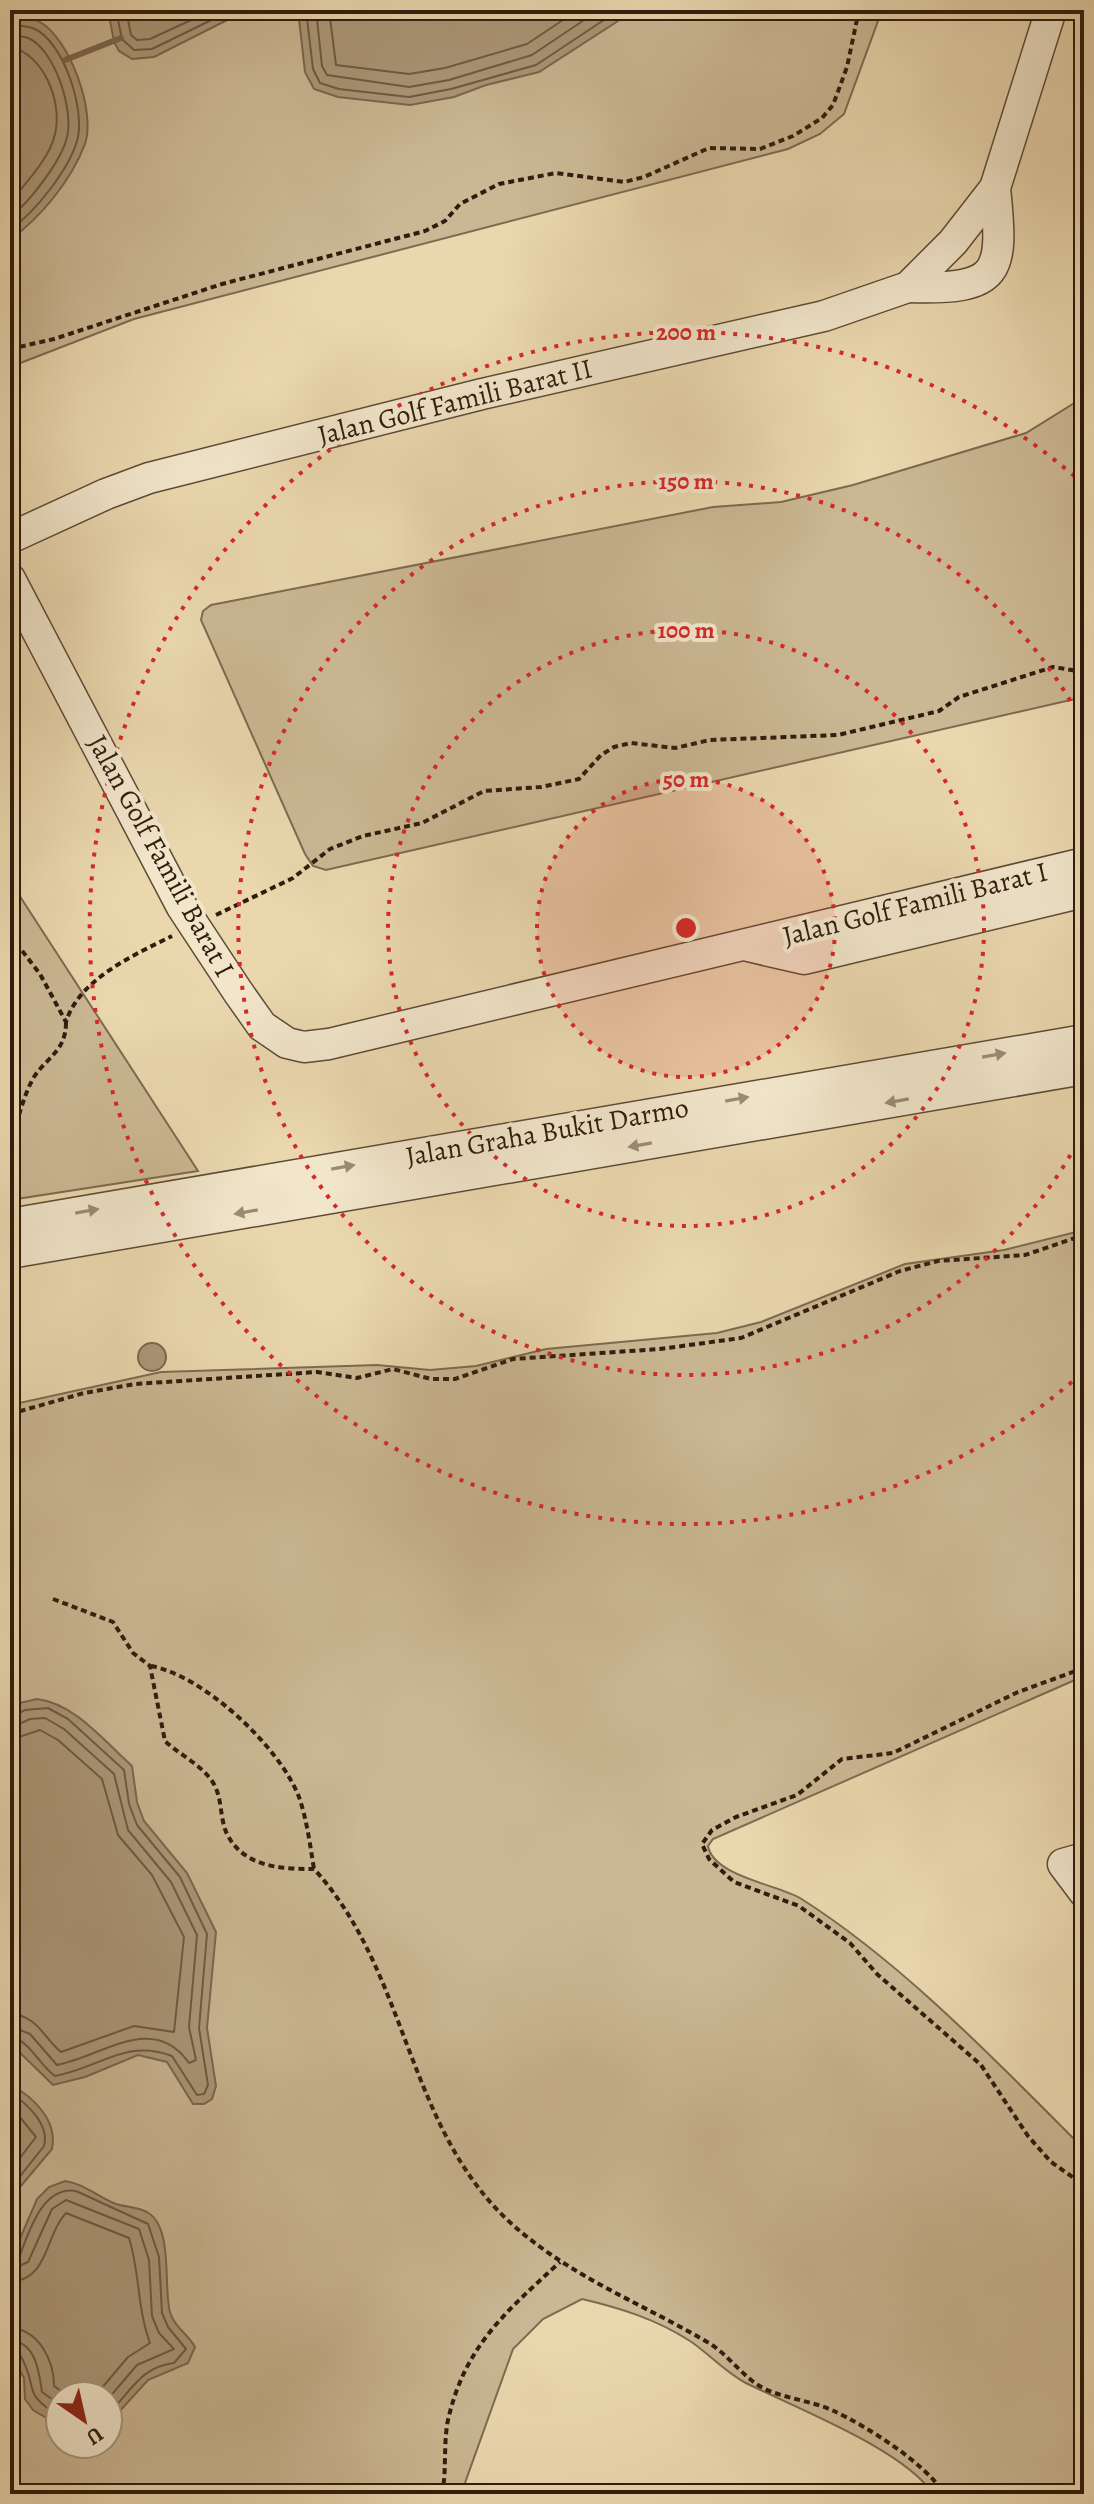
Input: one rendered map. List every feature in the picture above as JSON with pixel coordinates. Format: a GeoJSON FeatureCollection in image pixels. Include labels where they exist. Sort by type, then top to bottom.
{"type":"FeatureCollection","features":[{"type":"Feature","properties":{"kind":"street","name":"Jalan Golf Famili Barat II"},"geometry":{"type":"LineString","coordinates":[[908,287],[953,242],[995,188],[1051,10]]}},
{"type":"Feature","properties":{"kind":"street","name":"Jalan Golf Famili Barat II"},"geometry":{"type":"LineString","coordinates":[[10,538],[149,478],[482,394],[824,316],[908,287],[973,284],[989,273],[1001,246],[995,188]]}},
{"type":"Feature","properties":{"kind":"street","name":"Jalan Golf Famili Barat I"},"geometry":{"type":"LineString","coordinates":[[10,579],[193,925],[262,1026],[287,1043],[304,1047],[329,1044],[1084,863]]}},
{"type":"Feature","properties":{"kind":"street","name":"Jalan Golf Famili Barat I"},"geometry":{"type":"LineString","coordinates":[[747,946],[791,959],[804,959],[1084,892]]}},
{"type":"Feature","properties":{"kind":"street","name":"Jalan Graha Bukit Darmo"},"geometry":{"type":"LineString","coordinates":[[10,1224],[1084,1040]]}},
{"type":"Feature","properties":{"kind":"street","name":"Jalan Graha Bukit Darmo"},"geometry":{"type":"LineString","coordinates":[[10,1253],[1084,1069]]}},
{"type":"Feature","properties":{"kind":"street"},"geometry":{"type":"LineString","coordinates":[[1084,1858],[1063,1864],[1084,1892]]}},
{"type":"Feature","properties":{"kind":"path"},"geometry":{"type":"LineString","coordinates":[[10,349],[54,339],[237,280],[425,231],[445,221],[460,204],[499,184],[556,173],[624,182],[709,148],[760,149],[775,144],[822,118],[833,105],[847,67],[859,10]]}},
{"type":"Feature","properties":{"kind":"path"},"geometry":{"type":"LineString","coordinates":[[19,1115],[36,1074],[55,1057],[66,1038],[66,1022],[72,1004],[92,983],[193,925],[293,878],[330,849],[363,836],[422,823],[484,791],[541,787],[579,779],[601,755],[614,747],[631,743],[675,748],[710,740],[838,735],[939,711],[959,697],[1053,667],[1084,672]]}},
{"type":"Feature","properties":{"kind":"path"},"geometry":{"type":"LineString","coordinates":[[10,935],[40,974],[66,1022]]}},
{"type":"Feature","properties":{"kind":"path"},"geometry":{"type":"LineString","coordinates":[[10,1414],[84,1393],[135,1384],[317,1372],[357,1378],[393,1369],[431,1379],[455,1379],[513,1359],[660,1349],[741,1338],[900,1271],[938,1261],[1025,1255],[1084,1235]]}},
{"type":"Feature","properties":{"kind":"path"},"geometry":{"type":"LineString","coordinates":[[53,1599],[113,1622],[133,1653],[150,1666],[172,1670],[223,1705],[285,1769],[299,1797],[314,1869],[340,1897],[361,1932],[434,2115],[453,2150],[488,2201],[560,2262],[707,2342],[765,2389],[833,2410],[870,2432],[937,2482],[944,2494]]}},
{"type":"Feature","properties":{"kind":"path"},"geometry":{"type":"LineString","coordinates":[[150,1666],[165,1741],[213,1782],[222,1802],[227,1833],[239,1849],[259,1863],[279,1869],[314,1869]]}},
{"type":"Feature","properties":{"kind":"path"},"geometry":{"type":"LineString","coordinates":[[1084,1668],[1018,1692],[893,1753],[842,1759],[797,1795],[736,1817],[712,1830],[702,1844],[709,1859],[734,1882],[799,1906],[850,1943],[877,1974],[981,2065],[1043,2153],[1084,2185]]}},
{"type":"Feature","properties":{"kind":"path"},"geometry":{"type":"LineString","coordinates":[[442,2494],[448,2420],[471,2358],[495,2322],[560,2262]]}},
{"type":"Feature","properties":{"kind":"shaded area"},"geometry":{"type":"Polygon","coordinates":[[[10,10],[882,10],[844,114],[820,134],[788,149],[134,319],[10,367],[10,10]]]}},
{"type":"Feature","properties":{"kind":"shaded area"},"geometry":{"type":"Polygon","coordinates":[[[1084,397],[1084,697],[326,870],[313,866],[305,854],[201,620],[203,611],[211,605],[713,507],[781,502],[853,485],[1026,433],[1084,397]]]}},
{"type":"Feature","properties":{"kind":"shaded area"},"geometry":{"type":"Polygon","coordinates":[[[10,881],[198,1171],[10,1200],[10,881]]]}},
{"type":"Feature","properties":{"kind":"shaded area"},"geometry":{"type":"Polygon","coordinates":[[[1084,1230],[1084,1676],[713,1839],[708,1846],[721,1865],[800,1898],[876,1953],[948,2016],[1084,2149],[1084,2494],[933,2494],[919,2477],[873,2445],[744,2382],[677,2333],[638,2315],[582,2299],[543,2319],[513,2349],[461,2494],[10,2494],[10,1405],[161,1372],[377,1365],[430,1370],[476,1366],[546,1349],[717,1333],[761,1322],[905,1264],[1004,1250],[1084,1230]]]}},
{"type":"Feature","properties":{"kind":"water"},"geometry":{"type":"Polygon","coordinates":[[[108,10],[247,10],[154,57],[132,59],[119,51],[114,42],[108,10]]]}},
{"type":"Feature","properties":{"kind":"water"},"geometry":{"type":"Polygon","coordinates":[[[298,10],[635,10],[539,72],[486,85],[454,97],[410,105],[338,97],[314,89],[305,72],[298,10]]]}},
{"type":"Feature","properties":{"kind":"water"},"geometry":{"type":"Polygon","coordinates":[[[10,16],[40,22],[61,44],[84,96],[87,130],[79,158],[63,185],[44,209],[10,240],[10,16]]]}},
{"type":"Feature","properties":{"kind":"water"},"geometry":{"type":"Polygon","coordinates":[[[152,1343],[162,1347],[166,1357],[162,1367],[152,1371],[142,1367],[138,1357],[142,1347],[152,1343]]]}},
{"type":"Feature","properties":{"kind":"water"},"geometry":{"type":"Polygon","coordinates":[[[37,1699],[51,1702],[76,1716],[132,1766],[137,1802],[144,1821],[187,1873],[216,1932],[207,2028],[216,2086],[212,2099],[204,2104],[193,2104],[167,2062],[138,2055],[85,2077],[53,2085],[10,2043],[10,1712],[20,1703],[37,1699]]]}},
{"type":"Feature","properties":{"kind":"water"},"geometry":{"type":"Polygon","coordinates":[[[10,2084],[42,2110],[53,2138],[52,2149],[10,2199],[10,2084]]]}},
{"type":"Feature","properties":{"kind":"water"},"geometry":{"type":"Polygon","coordinates":[[[65,2181],[116,2204],[143,2210],[155,2220],[161,2231],[170,2312],[195,2347],[188,2363],[148,2380],[124,2406],[124,2380],[44,2380],[44,2417],[33,2410],[25,2399],[24,2378],[12,2356],[10,2262],[37,2199],[49,2187],[65,2181]]]}},
{"type":"Feature","properties":{"kind":"waterway"},"geometry":{"type":"LineString","coordinates":[[65,60],[121,38]]}}]}
